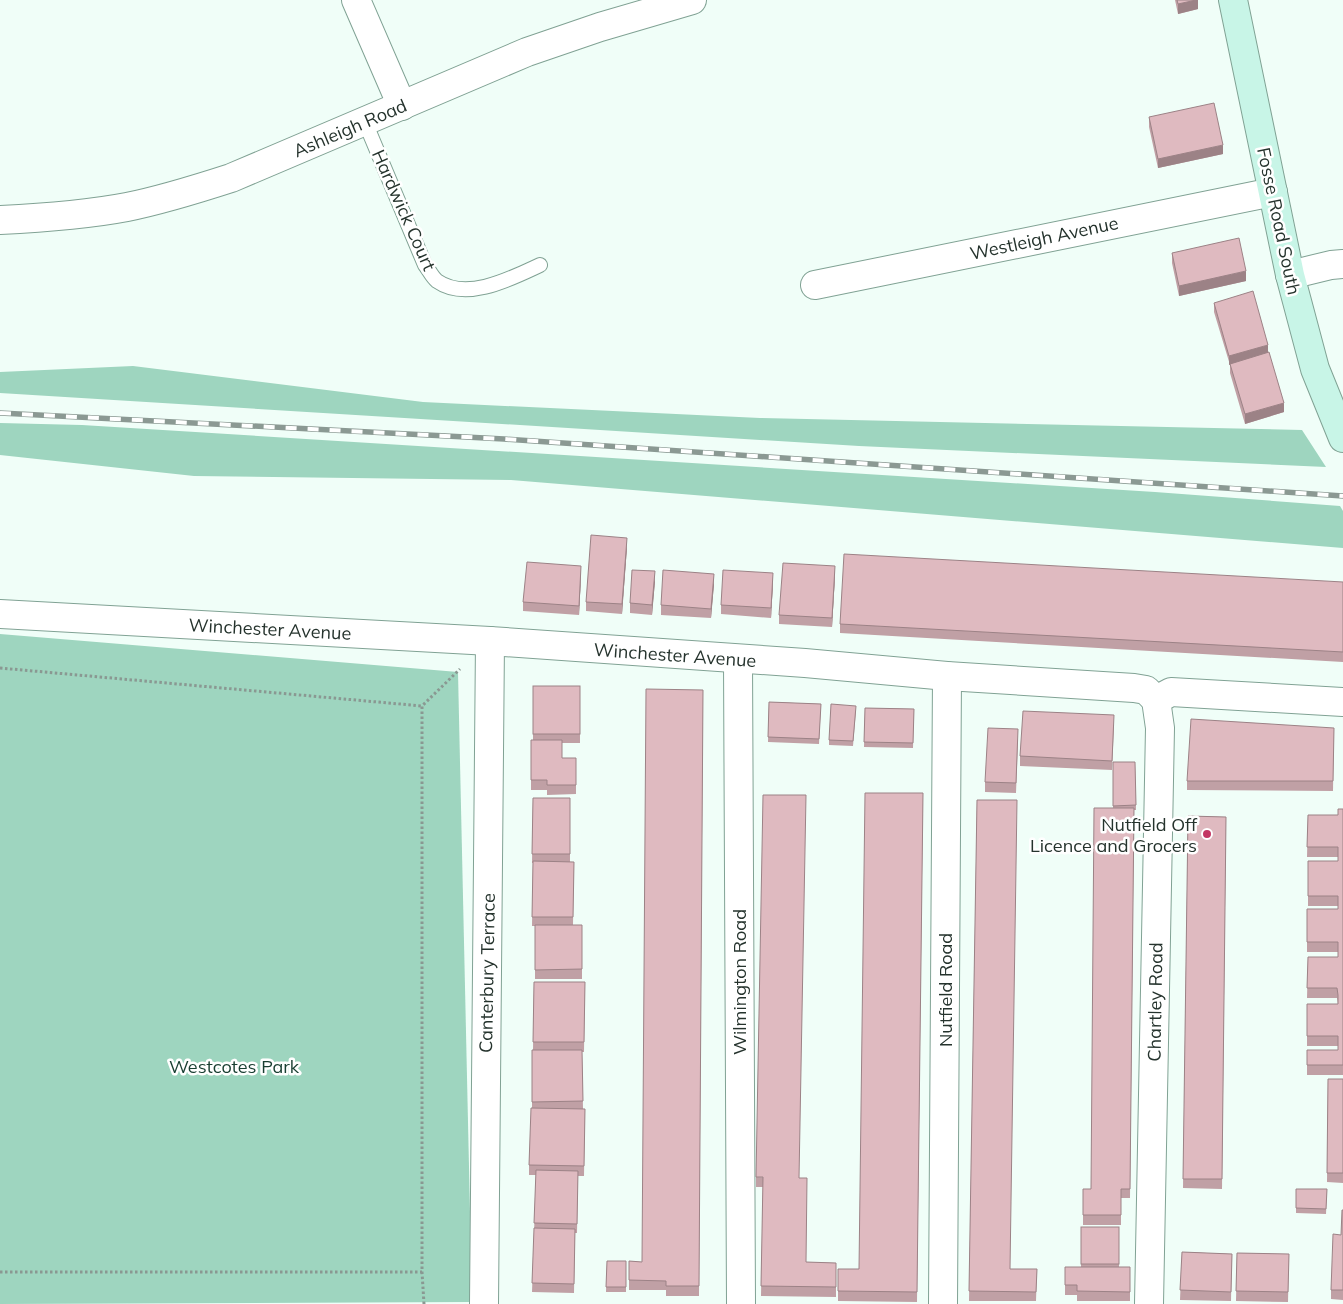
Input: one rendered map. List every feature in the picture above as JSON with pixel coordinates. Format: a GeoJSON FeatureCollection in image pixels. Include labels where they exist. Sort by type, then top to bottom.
{"type":"FeatureCollection","features":[{"type":"Feature","properties":{"kind":"street"},"geometry":{"type":"LineString","coordinates":[[356,0],[402,106]]}},
{"type":"Feature","properties":{"kind":"street","name":"Ashleigh Road"},"geometry":{"type":"LineString","coordinates":[[0,220],[42,218],[117,208],[181,194],[231,178],[526,52],[600,27],[692,0]]}},
{"type":"Feature","properties":{"kind":"street","name":"Fosse Road South"},"geometry":{"type":"LineString","coordinates":[[1233,0],[1290,275],[1315,369],[1343,438]]}},
{"type":"Feature","properties":{"kind":"street","name":"Westleigh Avenue"},"geometry":{"type":"LineString","coordinates":[[815,285],[1272,192]]}},
{"type":"Feature","properties":{"kind":"street"},"geometry":{"type":"LineString","coordinates":[[1290,275],[1343,264]]}},
{"type":"Feature","properties":{"kind":"street","name":"Winchester Avenue"},"geometry":{"type":"LineString","coordinates":[[0,614],[490,641],[947,676],[1134,688],[1146,690],[1156,700]]}},
{"type":"Feature","properties":{"kind":"street","name":"Canterbury Terrace"},"geometry":{"type":"LineString","coordinates":[[484,1304],[490,641]]}},
{"type":"Feature","properties":{"kind":"street","name":"Wilmington Road"},"geometry":{"type":"LineString","coordinates":[[738,660],[741,1304]]}},
{"type":"Feature","properties":{"kind":"street","name":"Nutfield Road"},"geometry":{"type":"LineString","coordinates":[[943,1304],[947,676]]}},
{"type":"Feature","properties":{"kind":"street"},"geometry":{"type":"LineString","coordinates":[[1156,700],[1171,692],[1343,702]]}},
{"type":"Feature","properties":{"kind":"street","name":"Chartley Road"},"geometry":{"type":"LineString","coordinates":[[1149,1304],[1160,728],[1156,700]]}},
{"type":"Feature","properties":{"kind":"lane","name":"Hardwick Court"},"geometry":{"type":"LineString","coordinates":[[365,122],[425,266],[437,280],[454,287],[472,289],[498,284],[540,265]]}},
{"type":"Feature","properties":{"kind":"path"},"geometry":{"type":"LineString","coordinates":[[424,1304],[422,1272],[422,706],[490,641]]}},
{"type":"Feature","properties":{"kind":"path"},"geometry":{"type":"LineString","coordinates":[[0,668],[422,706]]}},
{"type":"Feature","properties":{"kind":"path"},"geometry":{"type":"LineString","coordinates":[[0,1272],[422,1272]]}},
{"type":"Feature","properties":{"kind":"green space"},"geometry":{"type":"Polygon","coordinates":[[[133,366],[423,402],[760,418],[1302,430],[1326,467],[859,446],[0,393],[0,372],[133,366]]]}},
{"type":"Feature","properties":{"kind":"green space"},"geometry":{"type":"Polygon","coordinates":[[[0,423],[82,425],[1155,492],[1340,506],[1343,511],[1343,548],[511,480],[194,476],[0,455],[0,423]]]}},
{"type":"Feature","properties":{"kind":"green space","name":"Westcotes Park"},"geometry":{"type":"Polygon","coordinates":[[[0,634],[458,672],[472,1302],[0,1304],[0,634]]]}},
{"type":"Feature","properties":{"kind":"building"},"geometry":{"type":"Polygon","coordinates":[[[1177,0],[1196,0],[1178,4],[1177,0]]]}},
{"type":"Feature","properties":{"kind":"building"},"geometry":{"type":"Polygon","coordinates":[[[1214,103],[1223,145],[1158,159],[1149,117],[1214,103]]]}},
{"type":"Feature","properties":{"kind":"building"},"geometry":{"type":"Polygon","coordinates":[[[1239,238],[1246,271],[1179,286],[1172,253],[1239,238]]]}},
{"type":"Feature","properties":{"kind":"building"},"geometry":{"type":"Polygon","coordinates":[[[1253,291],[1268,345],[1229,356],[1214,303],[1253,291]]]}},
{"type":"Feature","properties":{"kind":"building"},"geometry":{"type":"Polygon","coordinates":[[[1269,352],[1284,403],[1245,414],[1230,364],[1269,352]]]}},
{"type":"Feature","properties":{"kind":"building"},"geometry":{"type":"Polygon","coordinates":[[[591,535],[627,538],[622,604],[586,602],[591,535]]]}},
{"type":"Feature","properties":{"kind":"building"},"geometry":{"type":"Polygon","coordinates":[[[844,554],[1343,582],[1343,652],[840,624],[844,554]]]}},
{"type":"Feature","properties":{"kind":"building"},"geometry":{"type":"Polygon","coordinates":[[[527,562],[581,566],[579,606],[523,602],[527,562]]]}},
{"type":"Feature","properties":{"kind":"building"},"geometry":{"type":"Polygon","coordinates":[[[783,563],[835,566],[832,618],[779,615],[783,563]]]}},
{"type":"Feature","properties":{"kind":"building"},"geometry":{"type":"Polygon","coordinates":[[[632,570],[655,571],[652,605],[630,603],[632,570]]]}},
{"type":"Feature","properties":{"kind":"building"},"geometry":{"type":"Polygon","coordinates":[[[663,570],[714,574],[711,609],[661,605],[663,570]]]}},
{"type":"Feature","properties":{"kind":"building"},"geometry":{"type":"Polygon","coordinates":[[[723,570],[773,573],[771,608],[721,605],[723,570]]]}},
{"type":"Feature","properties":{"kind":"building"},"geometry":{"type":"Polygon","coordinates":[[[533,686],[580,686],[580,734],[533,734],[533,686]]]}},
{"type":"Feature","properties":{"kind":"building"},"geometry":{"type":"Polygon","coordinates":[[[646,689],[703,690],[699,1286],[666,1286],[666,1281],[629,1280],[629,1261],[642,1262],[646,689]]]}},
{"type":"Feature","properties":{"kind":"building"},"geometry":{"type":"Polygon","coordinates":[[[769,702],[821,704],[819,739],[768,737],[769,702]]]}},
{"type":"Feature","properties":{"kind":"building"},"geometry":{"type":"Polygon","coordinates":[[[831,704],[856,706],[853,741],[829,740],[831,704]]]}},
{"type":"Feature","properties":{"kind":"building"},"geometry":{"type":"Polygon","coordinates":[[[865,708],[914,709],[913,743],[864,742],[865,708]]]}},
{"type":"Feature","properties":{"kind":"building"},"geometry":{"type":"Polygon","coordinates":[[[1023,711],[1114,715],[1112,761],[1020,756],[1023,711]]]}},
{"type":"Feature","properties":{"kind":"building"},"geometry":{"type":"Polygon","coordinates":[[[1191,719],[1334,728],[1333,781],[1187,781],[1191,719]]]}},
{"type":"Feature","properties":{"kind":"building"},"geometry":{"type":"Polygon","coordinates":[[[988,728],[1018,729],[1016,783],[985,782],[988,728]]]}},
{"type":"Feature","properties":{"kind":"building"},"geometry":{"type":"Polygon","coordinates":[[[531,740],[562,740],[562,758],[576,758],[576,785],[547,785],[547,780],[531,780],[531,740]]]}},
{"type":"Feature","properties":{"kind":"building"},"geometry":{"type":"Polygon","coordinates":[[[1113,762],[1135,762],[1136,805],[1113,806],[1113,762]]]}},
{"type":"Feature","properties":{"kind":"building"},"geometry":{"type":"Polygon","coordinates":[[[865,793],[923,793],[917,1292],[838,1291],[838,1269],[859,1269],[865,793]]]}},
{"type":"Feature","properties":{"kind":"building"},"geometry":{"type":"Polygon","coordinates":[[[763,795],[806,795],[799,1178],[807,1178],[806,1262],[836,1263],[836,1287],[761,1286],[763,1177],[756,1177],[763,795]]]}},
{"type":"Feature","properties":{"kind":"building"},"geometry":{"type":"Polygon","coordinates":[[[533,798],[570,798],[570,854],[532,854],[533,798]]]}},
{"type":"Feature","properties":{"kind":"building"},"geometry":{"type":"Polygon","coordinates":[[[977,800],[1017,800],[1010,1269],[1037,1269],[1036,1292],[969,1291],[977,800]]]}},
{"type":"Feature","properties":{"kind":"building"},"geometry":{"type":"Polygon","coordinates":[[[1094,808],[1134,808],[1130,1189],[1121,1189],[1121,1215],[1083,1215],[1083,1189],[1091,1189],[1094,808]]]}},
{"type":"Feature","properties":{"kind":"building"},"geometry":{"type":"Polygon","coordinates":[[[1338,809],[1343,809],[1343,1065],[1307,1065],[1307,1050],[1338,1050],[1338,1036],[1307,1036],[1307,1004],[1338,1004],[1337,988],[1307,988],[1308,957],[1338,957],[1338,942],[1307,942],[1307,909],[1338,909],[1338,896],[1308,896],[1308,861],[1338,861],[1338,847],[1307,847],[1308,815],[1338,815],[1338,809]]]}},
{"type":"Feature","properties":{"kind":"building"},"geometry":{"type":"Polygon","coordinates":[[[1188,816],[1226,817],[1222,1179],[1183,1179],[1188,816]]]}},
{"type":"Feature","properties":{"kind":"building"},"geometry":{"type":"Polygon","coordinates":[[[533,861],[574,862],[573,917],[532,917],[533,861]]]}},
{"type":"Feature","properties":{"kind":"building"},"geometry":{"type":"Polygon","coordinates":[[[535,925],[582,925],[582,969],[535,970],[535,925]]]}},
{"type":"Feature","properties":{"kind":"building"},"geometry":{"type":"Polygon","coordinates":[[[534,982],[585,982],[584,1042],[533,1042],[534,982]]]}},
{"type":"Feature","properties":{"kind":"building"},"geometry":{"type":"Polygon","coordinates":[[[532,1050],[582,1050],[583,1101],[532,1102],[532,1050]]]}},
{"type":"Feature","properties":{"kind":"building"},"geometry":{"type":"Polygon","coordinates":[[[1328,1079],[1343,1079],[1343,1173],[1327,1173],[1328,1079]]]}},
{"type":"Feature","properties":{"kind":"building"},"geometry":{"type":"Polygon","coordinates":[[[531,1108],[585,1109],[584,1166],[529,1165],[531,1108]]]}},
{"type":"Feature","properties":{"kind":"building"},"geometry":{"type":"Polygon","coordinates":[[[536,1170],[578,1171],[577,1224],[534,1223],[536,1170]]]}},
{"type":"Feature","properties":{"kind":"building"},"geometry":{"type":"Polygon","coordinates":[[[1296,1189],[1327,1189],[1326,1209],[1296,1208],[1296,1189]]]}},
{"type":"Feature","properties":{"kind":"building"},"geometry":{"type":"Polygon","coordinates":[[[1342,1210],[1343,1290],[1331,1290],[1333,1234],[1341,1235],[1342,1210]]]}},
{"type":"Feature","properties":{"kind":"building"},"geometry":{"type":"Polygon","coordinates":[[[1081,1227],[1119,1227],[1119,1264],[1081,1264],[1081,1227]]]}},
{"type":"Feature","properties":{"kind":"building"},"geometry":{"type":"Polygon","coordinates":[[[534,1228],[575,1229],[574,1284],[532,1283],[534,1228]]]}},
{"type":"Feature","properties":{"kind":"building"},"geometry":{"type":"Polygon","coordinates":[[[1182,1252],[1232,1254],[1231,1292],[1180,1290],[1182,1252]]]}},
{"type":"Feature","properties":{"kind":"building"},"geometry":{"type":"Polygon","coordinates":[[[1237,1253],[1289,1254],[1288,1292],[1236,1291],[1237,1253]]]}},
{"type":"Feature","properties":{"kind":"building"},"geometry":{"type":"Polygon","coordinates":[[[607,1261],[626,1261],[626,1287],[606,1287],[607,1261]]]}},
{"type":"Feature","properties":{"kind":"building"},"geometry":{"type":"Polygon","coordinates":[[[1065,1267],[1130,1267],[1130,1292],[1077,1291],[1077,1285],[1065,1285],[1065,1267]]]}},
{"type":"Feature","properties":{"kind":"railway"},"geometry":{"type":"LineString","coordinates":[[0,413],[504,439],[1343,496]]}},
{"type":"Feature","properties":{"kind":"place","name":"Nutfield Off Licence and Grocers"},"geometry":{"type":"Point","coordinates":[1207,834]}}]}
